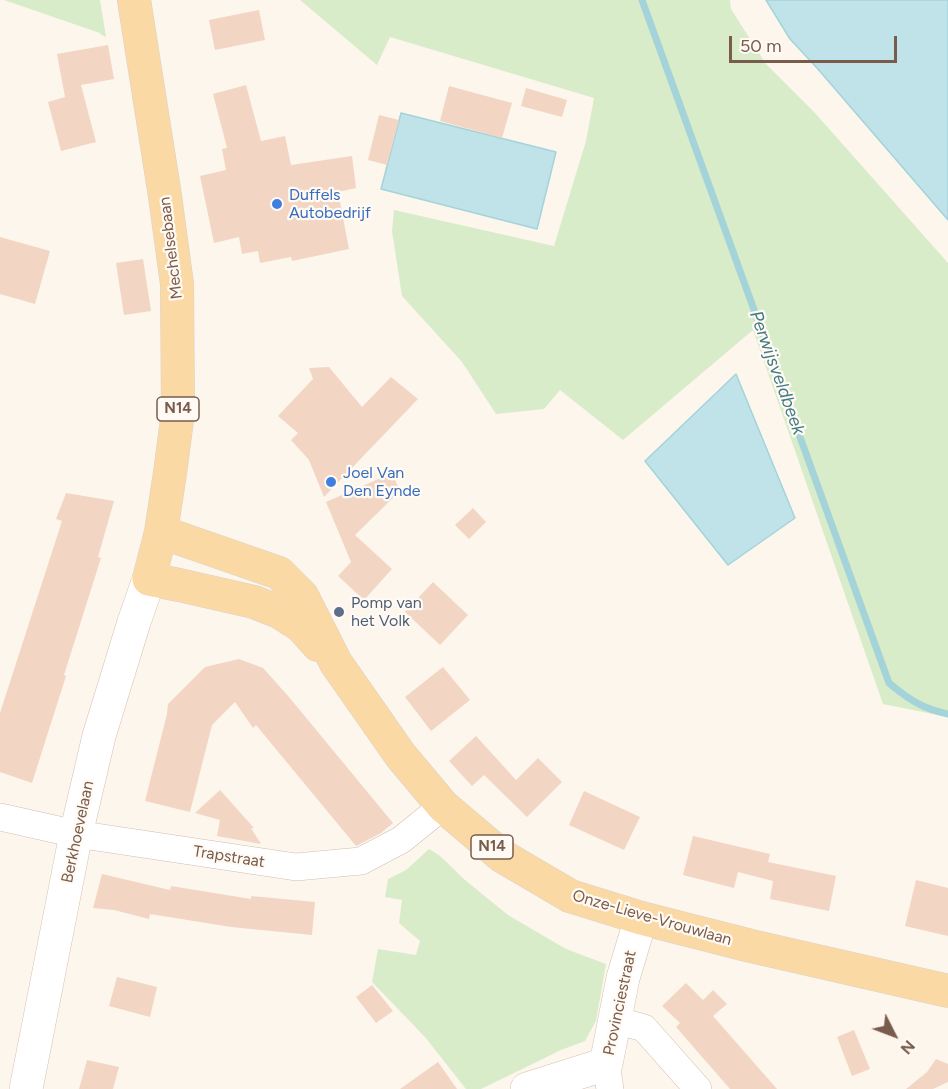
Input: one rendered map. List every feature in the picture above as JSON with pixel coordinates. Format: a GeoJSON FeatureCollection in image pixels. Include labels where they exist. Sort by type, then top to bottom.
{"type":"FeatureCollection","features":[{"type":"Feature","properties":{"kind":"main road","name":"Mechelsebaan"},"geometry":{"type":"LineString","coordinates":[[134,0],[177,284],[178,412],[161,532],[148,579]]}},
{"type":"Feature","properties":{"kind":"main road","name":"N14"},"geometry":{"type":"LineString","coordinates":[[161,532],[279,573],[302,596],[336,663]]}},
{"type":"Feature","properties":{"kind":"main road","name":"N14"},"geometry":{"type":"LineString","coordinates":[[148,579],[254,602],[279,612],[300,626],[336,663]]}},
{"type":"Feature","properties":{"kind":"main road","name":"Berkhoevelaan"},"geometry":{"type":"LineString","coordinates":[[26,1089],[76,834],[99,736],[148,579]]}},
{"type":"Feature","properties":{"kind":"main road","name":"Onze-Lieve-Vrouwlaan"},"geometry":{"type":"LineString","coordinates":[[336,663],[401,756],[443,806],[502,856],[570,896],[640,918],[751,946],[948,991]]}},
{"type":"Feature","properties":{"kind":"main road","name":"Provinciestraat"},"geometry":{"type":"LineString","coordinates":[[608,1077],[622,978],[640,918]]}},
{"type":"Feature","properties":{"kind":"main road"},"geometry":{"type":"LineString","coordinates":[[527,1089],[608,1077]]}},
{"type":"Feature","properties":{"kind":"street","name":"Trapstraat"},"geometry":{"type":"LineString","coordinates":[[0,817],[76,834],[296,867],[361,861],[401,840],[443,806]]}},
{"type":"Feature","properties":{"kind":"street"},"geometry":{"type":"LineString","coordinates":[[615,1020],[644,1028],[698,1089]]}},
{"type":"Feature","properties":{"kind":"green space"},"geometry":{"type":"Polygon","coordinates":[[[4,0],[100,0],[106,37],[100,33],[4,0]]]}},
{"type":"Feature","properties":{"kind":"green space"},"geometry":{"type":"Polygon","coordinates":[[[300,0],[730,0],[731,9],[766,64],[815,113],[948,263],[948,717],[883,704],[753,330],[623,440],[560,390],[544,409],[496,414],[462,362],[402,296],[392,231],[394,210],[554,246],[586,141],[594,98],[390,37],[377,65],[300,0]]]}},
{"type":"Feature","properties":{"kind":"green space"},"geometry":{"type":"Polygon","coordinates":[[[429,849],[439,855],[465,880],[508,915],[566,949],[606,964],[596,1021],[585,1041],[561,1050],[481,1089],[466,1089],[425,1037],[372,982],[378,949],[416,955],[420,941],[399,923],[402,900],[385,897],[388,879],[406,870],[429,849]]]}},
{"type":"Feature","properties":{"kind":"water"},"geometry":{"type":"Polygon","coordinates":[[[766,0],[948,0],[948,220],[790,39],[766,0]]]}},
{"type":"Feature","properties":{"kind":"water"},"geometry":{"type":"Polygon","coordinates":[[[401,113],[556,152],[537,229],[381,189],[401,113]]]}},
{"type":"Feature","properties":{"kind":"water"},"geometry":{"type":"Polygon","coordinates":[[[736,374],[795,518],[728,565],[645,461],[736,374]]]}},
{"type":"Feature","properties":{"kind":"building"},"geometry":{"type":"Polygon","coordinates":[[[259,10],[265,40],[215,50],[209,20],[259,10]]]}},
{"type":"Feature","properties":{"kind":"building"},"geometry":{"type":"Polygon","coordinates":[[[108,45],[114,79],[81,85],[96,142],[61,151],[48,102],[65,97],[57,54],[108,45]]]}},
{"type":"Feature","properties":{"kind":"building"},"geometry":{"type":"Polygon","coordinates":[[[246,85],[261,141],[285,136],[291,165],[352,156],[356,188],[338,192],[349,249],[292,261],[291,257],[260,263],[258,251],[242,254],[239,237],[214,243],[200,176],[226,170],[222,149],[227,148],[213,94],[246,85]]]}},
{"type":"Feature","properties":{"kind":"building"},"geometry":{"type":"Polygon","coordinates":[[[449,86],[512,103],[502,138],[440,121],[449,86]]]}},
{"type":"Feature","properties":{"kind":"building"},"geometry":{"type":"Polygon","coordinates":[[[526,88],[567,100],[562,117],[521,106],[526,88]]]}},
{"type":"Feature","properties":{"kind":"building"},"geometry":{"type":"Polygon","coordinates":[[[379,115],[399,120],[387,165],[368,160],[379,115]]]}},
{"type":"Feature","properties":{"kind":"building"},"geometry":{"type":"Polygon","coordinates":[[[0,237],[50,251],[35,304],[0,294],[0,237]]]}},
{"type":"Feature","properties":{"kind":"building"},"geometry":{"type":"Polygon","coordinates":[[[143,259],[151,311],[124,315],[116,263],[143,259]]]}},
{"type":"Feature","properties":{"kind":"building"},"geometry":{"type":"Polygon","coordinates":[[[329,367],[362,407],[391,377],[418,399],[324,497],[309,460],[291,440],[298,433],[278,416],[313,379],[309,368],[329,367]]]}},
{"type":"Feature","properties":{"kind":"building"},"geometry":{"type":"Polygon","coordinates":[[[392,473],[400,491],[355,535],[392,569],[364,600],[338,576],[351,562],[326,502],[392,473]]]}},
{"type":"Feature","properties":{"kind":"building"},"geometry":{"type":"Polygon","coordinates":[[[66,493],[114,501],[98,557],[101,558],[32,783],[0,772],[0,713],[62,521],[56,519],[66,493]]]}},
{"type":"Feature","properties":{"kind":"building"},"geometry":{"type":"Polygon","coordinates":[[[473,508],[486,522],[469,539],[455,525],[473,508]]]}},
{"type":"Feature","properties":{"kind":"building"},"geometry":{"type":"Polygon","coordinates":[[[433,582],[468,615],[440,645],[405,612],[433,582]]]}},
{"type":"Feature","properties":{"kind":"building"},"geometry":{"type":"Polygon","coordinates":[[[239,659],[263,668],[393,823],[381,833],[356,846],[256,725],[253,728],[235,702],[212,725],[190,812],[145,801],[168,704],[205,667],[239,659]]]}},
{"type":"Feature","properties":{"kind":"building"},"geometry":{"type":"Polygon","coordinates":[[[443,667],[470,700],[431,731],[405,697],[443,667]]]}},
{"type":"Feature","properties":{"kind":"building"},"geometry":{"type":"Polygon","coordinates":[[[476,736],[516,780],[538,758],[562,782],[527,817],[484,775],[472,786],[449,761],[476,736]]]}},
{"type":"Feature","properties":{"kind":"building"},"geometry":{"type":"Polygon","coordinates":[[[220,790],[254,828],[251,828],[261,844],[217,836],[220,820],[195,813],[220,790]]]}},
{"type":"Feature","properties":{"kind":"building"},"geometry":{"type":"Polygon","coordinates":[[[584,791],[640,817],[624,850],[569,825],[584,791]]]}},
{"type":"Feature","properties":{"kind":"building"},"geometry":{"type":"Polygon","coordinates":[[[693,836],[770,854],[768,862],[836,876],[829,911],[770,899],[773,881],[738,872],[734,888],[683,875],[693,836]]]}},
{"type":"Feature","properties":{"kind":"building"},"geometry":{"type":"Polygon","coordinates":[[[102,874],[170,890],[171,886],[251,899],[251,896],[315,902],[312,935],[231,927],[150,914],[149,919],[114,910],[93,908],[102,874]]]}},
{"type":"Feature","properties":{"kind":"building"},"geometry":{"type":"Polygon","coordinates":[[[916,880],[948,888],[948,936],[905,926],[916,880]]]}},
{"type":"Feature","properties":{"kind":"building"},"geometry":{"type":"Polygon","coordinates":[[[117,977],[157,987],[150,1017],[109,1006],[117,977]]]}},
{"type":"Feature","properties":{"kind":"building"},"geometry":{"type":"Polygon","coordinates":[[[686,983],[703,1000],[713,990],[727,1004],[713,1016],[777,1089],[730,1089],[676,1027],[680,1023],[662,1006],[686,983]]]}},
{"type":"Feature","properties":{"kind":"building"},"geometry":{"type":"Polygon","coordinates":[[[372,985],[393,1011],[376,1023],[356,997],[372,985]]]}},
{"type":"Feature","properties":{"kind":"building"},"geometry":{"type":"Polygon","coordinates":[[[854,1030],[870,1069],[852,1076],[837,1037],[854,1030]]]}},
{"type":"Feature","properties":{"kind":"building"},"geometry":{"type":"Polygon","coordinates":[[[936,1059],[948,1064],[948,1082],[933,1089],[906,1089],[927,1072],[936,1059]]]}},
{"type":"Feature","properties":{"kind":"building"},"geometry":{"type":"Polygon","coordinates":[[[87,1060],[119,1067],[113,1089],[79,1089],[87,1060]]]}},
{"type":"Feature","properties":{"kind":"building"},"geometry":{"type":"Polygon","coordinates":[[[438,1062],[457,1089],[400,1089],[438,1062]]]}},
{"type":"Feature","properties":{"kind":"waterway","name":"Perwijsveldbeek"},"geometry":{"type":"LineString","coordinates":[[642,0],[889,683],[916,703],[948,714]]}},
{"type":"Feature","properties":{"kind":"place","name":"Duffels Autobedrijf"},"geometry":{"type":"Point","coordinates":[277,204]}},
{"type":"Feature","properties":{"kind":"place","name":"Joel Van Den Eynde"},"geometry":{"type":"Point","coordinates":[331,482]}},
{"type":"Feature","properties":{"kind":"place","name":"Pomp van het Volk"},"geometry":{"type":"Point","coordinates":[339,612]}}]}
